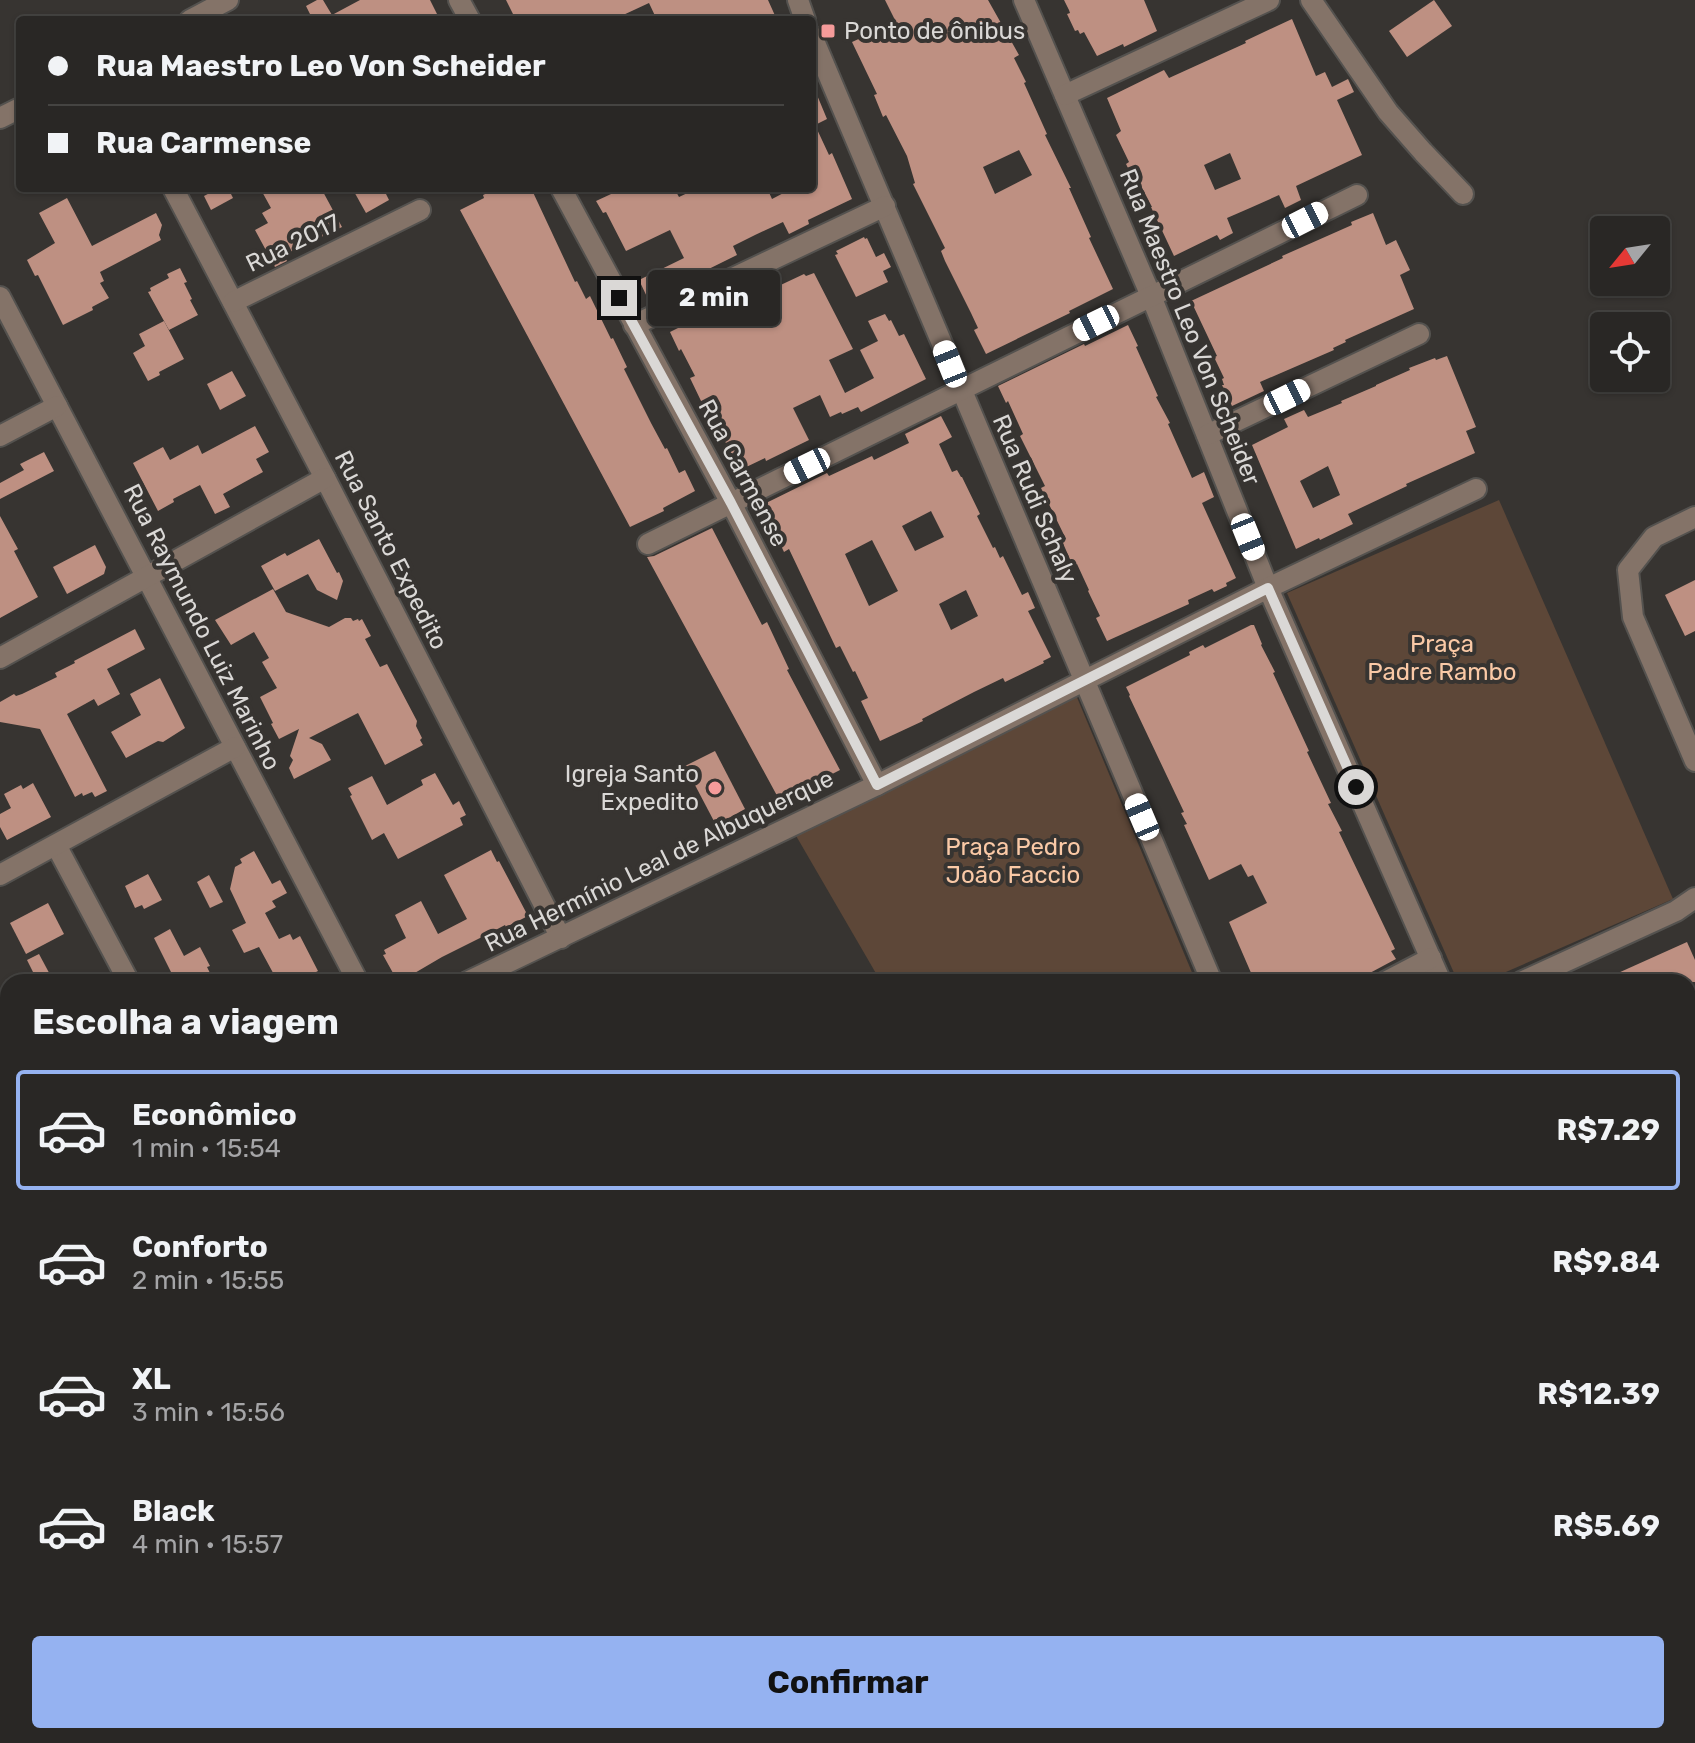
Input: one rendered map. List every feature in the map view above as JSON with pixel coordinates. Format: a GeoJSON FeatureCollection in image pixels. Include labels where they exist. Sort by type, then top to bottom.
{"type":"FeatureCollection","features":[{"type":"Feature","properties":{"kind":"street"},"geometry":{"type":"LineString","coordinates":[[198,16],[228,0]]}},
{"type":"Feature","properties":{"kind":"street","name":"Rua Maestro Leo Von Scheider"},"geometry":{"type":"LineString","coordinates":[[1024,0],[1151,296],[1268,588],[1438,974]]}},
{"type":"Feature","properties":{"kind":"street"},"geometry":{"type":"LineString","coordinates":[[1065,95],[1269,0]]}},
{"type":"Feature","properties":{"kind":"street"},"geometry":{"type":"LineString","coordinates":[[1311,0],[1388,112],[1463,194]]}},
{"type":"Feature","properties":{"kind":"street","name":"Rua Rudi Schaly"},"geometry":{"type":"LineString","coordinates":[[816,45],[1209,974]]}},
{"type":"Feature","properties":{"kind":"street","name":"Rua Santo Expedito"},"geometry":{"type":"LineString","coordinates":[[175,192],[561,938]]}},
{"type":"Feature","properties":{"kind":"street","name":"Rua Carmense"},"geometry":{"type":"LineString","coordinates":[[563,192],[731,503],[877,785]]}},
{"type":"Feature","properties":{"kind":"street"},"geometry":{"type":"LineString","coordinates":[[648,544],[1357,195]]}},
{"type":"Feature","properties":{"kind":"street"},"geometry":{"type":"LineString","coordinates":[[634,325],[885,206]]}},
{"type":"Feature","properties":{"kind":"street","name":"Rua 2017"},"geometry":{"type":"LineString","coordinates":[[233,302],[420,210]]}},
{"type":"Feature","properties":{"kind":"street","name":"Rua Raymundo Luiz Marinho"},"geometry":{"type":"LineString","coordinates":[[0,297],[354,974]]}},
{"type":"Feature","properties":{"kind":"street"},"geometry":{"type":"LineString","coordinates":[[1207,435],[1419,334]]}},
{"type":"Feature","properties":{"kind":"street"},"geometry":{"type":"LineString","coordinates":[[0,436],[57,406]]}},
{"type":"Feature","properties":{"kind":"street"},"geometry":{"type":"LineString","coordinates":[[0,658],[325,478]]}},
{"type":"Feature","properties":{"kind":"street","name":"Rua Hermínio Leal de Albuquerque"},"geometry":{"type":"LineString","coordinates":[[484,974],[877,785],[1268,588],[1476,489]]}},
{"type":"Feature","properties":{"kind":"street"},"geometry":{"type":"LineString","coordinates":[[1695,517],[1654,537],[1628,570],[1633,617],[1695,761]]}},
{"type":"Feature","properties":{"kind":"street"},"geometry":{"type":"LineString","coordinates":[[0,875],[235,747]]}},
{"type":"Feature","properties":{"kind":"street"},"geometry":{"type":"LineString","coordinates":[[56,845],[125,974]]}},
{"type":"Feature","properties":{"kind":"street"},"geometry":{"type":"LineString","coordinates":[[1538,974],[1676,911],[1695,898]]}},
{"type":"Feature","properties":{"kind":"street"},"geometry":{"type":"LineString","coordinates":[[1400,974],[1431,958]]}},
{"type":"Feature","properties":{"kind":"green space","name":"Praça Padre Rambo"},"geometry":{"type":"Polygon","coordinates":[[[1499,500],[1673,899],[1501,974],[1454,974],[1287,593],[1499,500]]]}},
{"type":"Feature","properties":{"kind":"green space","name":"Praça Pedro João Faccio"},"geometry":{"type":"Polygon","coordinates":[[[1076,695],[1193,974],[876,974],[795,834],[1076,695]]]}},
{"type":"Feature","properties":{"kind":"building"},"geometry":{"type":"Polygon","coordinates":[[[323,0],[332,15],[360,0],[430,0],[438,16],[311,16],[306,6],[323,0]]]}},
{"type":"Feature","properties":{"kind":"building"},"geometry":{"type":"Polygon","coordinates":[[[506,0],[768,0],[775,16],[655,16],[649,3],[621,16],[514,16],[506,0]]]}},
{"type":"Feature","properties":{"kind":"building"},"geometry":{"type":"Polygon","coordinates":[[[885,0],[988,0],[1019,55],[1014,58],[1024,83],[1113,289],[986,354],[974,330],[978,328],[941,251],[945,248],[913,184],[907,156],[886,115],[883,117],[874,95],[877,94],[852,42],[896,22],[885,0]],[[1019,150],[983,167],[995,194],[1032,175],[1019,150]]]}},
{"type":"Feature","properties":{"kind":"building"},"geometry":{"type":"Polygon","coordinates":[[[1064,0],[1144,0],[1157,31],[1097,56],[1084,32],[1080,34],[1078,30],[1075,31],[1064,0]]]}},
{"type":"Feature","properties":{"kind":"building"},"geometry":{"type":"Polygon","coordinates":[[[1434,0],[1452,26],[1407,57],[1389,31],[1434,0]]]}},
{"type":"Feature","properties":{"kind":"building"},"geometry":{"type":"Polygon","coordinates":[[[1292,19],[1316,76],[1325,72],[1332,87],[1348,79],[1354,92],[1337,100],[1362,155],[1296,186],[1301,200],[1285,208],[1279,195],[1227,218],[1233,233],[1220,240],[1217,235],[1174,256],[1136,176],[1133,178],[1126,164],[1129,162],[1116,135],[1121,131],[1107,98],[1164,70],[1169,78],[1292,19]],[[1230,153],[1204,165],[1215,190],[1241,179],[1230,153]]]}},
{"type":"Feature","properties":{"kind":"building"},"geometry":{"type":"Polygon","coordinates":[[[816,93],[827,119],[816,124],[816,93]]]}},
{"type":"Feature","properties":{"kind":"building"},"geometry":{"type":"Polygon","coordinates":[[[816,127],[829,155],[832,153],[852,199],[808,220],[809,224],[789,234],[783,222],[755,235],[733,246],[737,255],[648,299],[639,280],[684,258],[670,230],[626,251],[606,212],[603,213],[596,201],[615,192],[676,192],[679,197],[690,192],[769,192],[772,199],[785,192],[816,192],[816,127]]]}},
{"type":"Feature","properties":{"kind":"building"},"geometry":{"type":"Polygon","coordinates":[[[212,192],[230,192],[233,198],[211,210],[204,196],[212,192]]]}},
{"type":"Feature","properties":{"kind":"building"},"geometry":{"type":"Polygon","coordinates":[[[262,192],[323,192],[342,227],[284,255],[287,261],[275,267],[255,230],[268,223],[262,213],[271,208],[262,192]]]}},
{"type":"Feature","properties":{"kind":"building"},"geometry":{"type":"Polygon","coordinates":[[[354,192],[385,192],[389,200],[366,213],[354,192]]]}},
{"type":"Feature","properties":{"kind":"building"},"geometry":{"type":"Polygon","coordinates":[[[489,192],[533,192],[575,282],[586,299],[590,296],[613,338],[627,367],[624,369],[665,449],[679,473],[685,470],[695,491],[663,508],[664,511],[630,527],[460,210],[484,198],[483,195],[489,192]]]}},
{"type":"Feature","properties":{"kind":"building"},"geometry":{"type":"Polygon","coordinates":[[[67,198],[92,246],[156,213],[162,225],[161,240],[100,272],[104,281],[100,283],[109,298],[63,325],[27,260],[55,243],[39,213],[67,198]]]}},
{"type":"Feature","properties":{"kind":"building"},"geometry":{"type":"Polygon","coordinates":[[[1373,213],[1386,245],[1396,240],[1410,270],[1400,275],[1414,309],[1345,340],[1334,350],[1260,382],[1264,391],[1232,406],[1222,385],[1224,378],[1214,357],[1217,356],[1191,301],[1373,213]]]}},
{"type":"Feature","properties":{"kind":"building"},"geometry":{"type":"Polygon","coordinates":[[[864,237],[876,257],[884,253],[891,267],[883,271],[888,282],[856,297],[835,255],[838,254],[836,251],[864,237]]]}},
{"type":"Feature","properties":{"kind":"building"},"geometry":{"type":"Polygon","coordinates":[[[180,268],[198,315],[169,330],[148,292],[169,278],[167,274],[180,268]]]}},
{"type":"Feature","properties":{"kind":"building"},"geometry":{"type":"Polygon","coordinates":[[[814,273],[853,349],[829,360],[845,393],[874,378],[860,350],[878,341],[868,321],[885,314],[899,336],[904,334],[926,379],[861,412],[858,407],[830,417],[820,395],[793,408],[809,440],[740,470],[717,426],[720,424],[708,400],[702,403],[690,378],[695,376],[670,332],[766,281],[770,290],[804,274],[814,273]]]}},
{"type":"Feature","properties":{"kind":"building"},"geometry":{"type":"Polygon","coordinates":[[[164,321],[184,359],[148,381],[133,353],[145,346],[139,334],[164,321]]]}},
{"type":"Feature","properties":{"kind":"building"},"geometry":{"type":"Polygon","coordinates":[[[1128,325],[1192,478],[1204,472],[1214,497],[1202,503],[1236,578],[1226,583],[1227,586],[1188,600],[1189,604],[1107,641],[1096,618],[1100,616],[1089,590],[1077,564],[1073,566],[1062,541],[1066,539],[1041,488],[1045,486],[1020,436],[1023,434],[998,386],[1128,325]]]}},
{"type":"Feature","properties":{"kind":"building"},"geometry":{"type":"Polygon","coordinates":[[[1447,356],[1476,427],[1466,431],[1475,453],[1348,514],[1353,524],[1296,549],[1252,445],[1288,427],[1284,419],[1304,410],[1308,417],[1409,368],[1447,356]],[[1328,466],[1300,481],[1313,508],[1340,495],[1328,466]]]}},
{"type":"Feature","properties":{"kind":"building"},"geometry":{"type":"Polygon","coordinates":[[[232,371],[246,396],[220,410],[207,384],[232,371]]]}},
{"type":"Feature","properties":{"kind":"building"},"geometry":{"type":"Polygon","coordinates":[[[941,416],[952,437],[939,444],[952,472],[957,470],[962,477],[993,548],[1000,558],[1003,556],[1022,595],[1028,592],[1035,608],[1028,611],[1051,657],[1005,682],[1003,678],[974,692],[880,741],[861,701],[868,698],[855,671],[840,646],[836,648],[789,549],[784,552],[762,505],[827,473],[829,476],[872,456],[874,460],[909,443],[905,434],[941,416]],[[931,511],[902,526],[915,551],[944,537],[931,511]],[[872,540],[845,554],[869,606],[898,591],[872,540]],[[966,590],[939,604],[951,630],[978,616],[966,590]]]}},
{"type":"Feature","properties":{"kind":"building"},"geometry":{"type":"Polygon","coordinates":[[[255,426],[269,452],[256,459],[263,472],[223,494],[230,507],[215,514],[200,485],[158,511],[133,463],[163,447],[170,460],[198,445],[202,454],[255,426]]]}},
{"type":"Feature","properties":{"kind":"building"},"geometry":{"type":"Polygon","coordinates":[[[44,452],[54,471],[0,499],[0,483],[24,470],[20,464],[44,452]]]}},
{"type":"Feature","properties":{"kind":"building"},"geometry":{"type":"Polygon","coordinates":[[[0,516],[38,597],[0,618],[0,516]]]}},
{"type":"Feature","properties":{"kind":"building"},"geometry":{"type":"Polygon","coordinates":[[[712,528],[762,625],[767,622],[787,670],[840,770],[781,803],[647,557],[712,528]]]}},
{"type":"Feature","properties":{"kind":"building"},"geometry":{"type":"Polygon","coordinates":[[[319,539],[343,581],[337,600],[317,590],[308,574],[275,591],[261,566],[319,539]]]}},
{"type":"Feature","properties":{"kind":"building"},"geometry":{"type":"Polygon","coordinates":[[[95,545],[106,567],[104,574],[67,594],[53,567],[95,545]]]}},
{"type":"Feature","properties":{"kind":"building"},"geometry":{"type":"Polygon","coordinates":[[[1695,580],[1695,631],[1685,636],[1665,595],[1695,580]]]}},
{"type":"Feature","properties":{"kind":"building"},"geometry":{"type":"Polygon","coordinates":[[[273,589],[286,612],[329,627],[345,618],[353,621],[362,619],[371,636],[365,639],[380,667],[387,664],[417,721],[423,745],[385,765],[358,713],[309,738],[322,744],[331,760],[294,779],[289,768],[293,760],[290,756],[299,729],[279,739],[260,697],[277,688],[262,662],[269,658],[254,632],[231,645],[215,620],[273,589]]]}},
{"type":"Feature","properties":{"kind":"building"},"geometry":{"type":"Polygon","coordinates":[[[1254,625],[1331,803],[1328,804],[1342,831],[1339,832],[1395,949],[1391,951],[1396,959],[1368,974],[1252,974],[1229,922],[1267,903],[1253,875],[1248,877],[1241,864],[1209,880],[1184,825],[1187,824],[1181,813],[1184,812],[1126,687],[1190,655],[1189,652],[1203,645],[1205,648],[1254,625]]]}},
{"type":"Feature","properties":{"kind":"building"},"geometry":{"type":"Polygon","coordinates":[[[135,629],[145,649],[107,669],[120,694],[98,706],[94,699],[67,714],[107,791],[95,797],[92,792],[75,797],[40,729],[0,722],[0,702],[57,677],[55,673],[74,661],[135,629]]]}},
{"type":"Feature","properties":{"kind":"building"},"geometry":{"type":"Polygon","coordinates":[[[160,678],[185,728],[163,742],[158,741],[126,758],[111,732],[141,715],[130,694],[160,678]]]}},
{"type":"Feature","properties":{"kind":"building","name":"Igreja Santo Expedito"},"geometry":{"type":"Polygon","coordinates":[[[715,751],[745,809],[716,825],[685,766],[715,751]]]}},
{"type":"Feature","properties":{"kind":"building"},"geometry":{"type":"Polygon","coordinates":[[[435,773],[453,805],[459,801],[466,815],[460,818],[463,825],[398,859],[384,833],[372,840],[348,788],[372,776],[387,805],[423,785],[421,780],[435,773]]]}},
{"type":"Feature","properties":{"kind":"building"},"geometry":{"type":"Polygon","coordinates":[[[33,783],[51,817],[7,840],[0,827],[0,814],[11,808],[4,794],[33,783]]]}},
{"type":"Feature","properties":{"kind":"building"},"geometry":{"type":"Polygon","coordinates":[[[491,850],[528,916],[413,974],[394,974],[383,955],[386,954],[384,950],[406,938],[395,915],[421,901],[438,934],[467,919],[444,875],[491,850]]]}},
{"type":"Feature","properties":{"kind":"building"},"geometry":{"type":"Polygon","coordinates":[[[254,851],[272,884],[280,880],[287,893],[272,901],[276,907],[265,913],[279,939],[290,934],[293,940],[300,936],[318,971],[312,974],[274,974],[259,947],[244,953],[232,930],[246,923],[230,889],[235,867],[242,863],[240,859],[254,851]]]}},
{"type":"Feature","properties":{"kind":"building"},"geometry":{"type":"Polygon","coordinates":[[[148,874],[162,900],[144,909],[142,905],[135,908],[125,886],[148,874]]]}},
{"type":"Feature","properties":{"kind":"building"},"geometry":{"type":"Polygon","coordinates":[[[209,875],[223,902],[210,908],[197,882],[209,875]]]}},
{"type":"Feature","properties":{"kind":"building"},"geometry":{"type":"Polygon","coordinates":[[[48,903],[64,934],[26,954],[10,923],[48,903]]]}},
{"type":"Feature","properties":{"kind":"building"},"geometry":{"type":"Polygon","coordinates":[[[170,929],[184,956],[200,947],[210,966],[207,967],[210,973],[172,974],[154,938],[170,929]]]}},
{"type":"Feature","properties":{"kind":"building"},"geometry":{"type":"Polygon","coordinates":[[[1687,942],[1695,960],[1695,974],[1616,974],[1687,942]]]}},
{"type":"Feature","properties":{"kind":"building"},"geometry":{"type":"Polygon","coordinates":[[[39,954],[50,974],[34,974],[27,960],[39,954]]]}},
{"type":"Feature","properties":{"kind":"place","name":"Ponto de ônibus"},"geometry":{"type":"Point","coordinates":[828,31]}},
{"type":"Feature","properties":{"kind":"place","name":"Igreja Santo Expedito"},"geometry":{"type":"Point","coordinates":[715,788]}},
{"type":"Feature","properties":{"kind":"route"},"geometry":{"type":"LineString","coordinates":[[619,298],[731,503],[877,785],[1268,588],[1356,787]]}}]}
